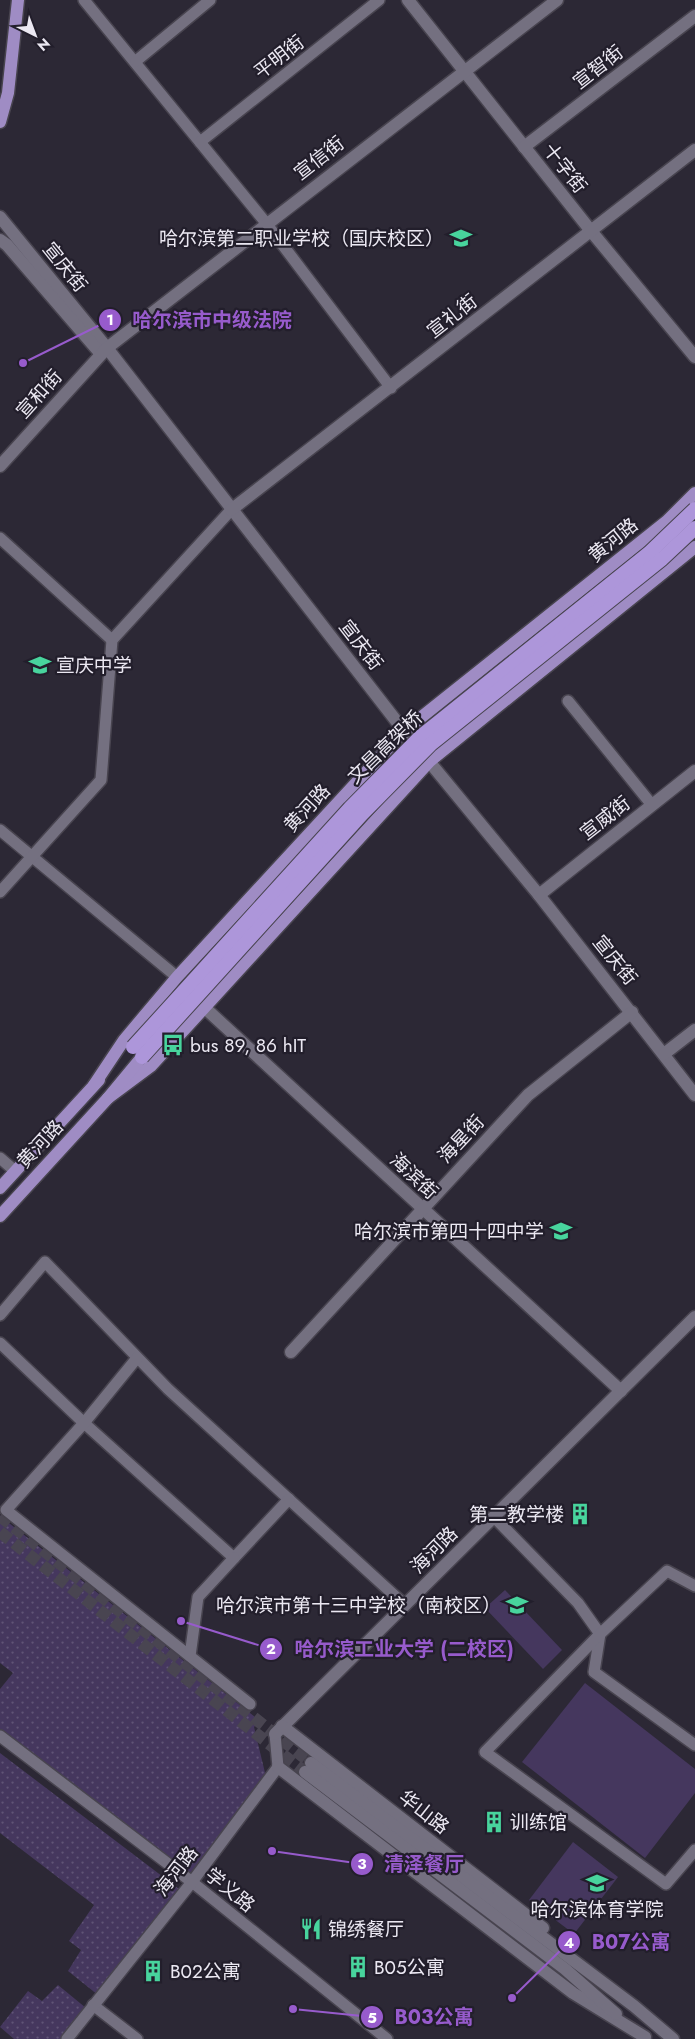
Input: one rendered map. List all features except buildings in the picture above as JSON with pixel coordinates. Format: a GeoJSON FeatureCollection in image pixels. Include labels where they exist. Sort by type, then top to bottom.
{"type":"FeatureCollection","features":[{"type":"Feature","properties":{"kind":"highway","name":"文昌高架桥"},"geometry":{"type":"LineString","coordinates":[[137,1052],[350,808],[420,737],[650,553],[677,529],[695,509]]}},
{"type":"Feature","properties":{"kind":"highway","name":"文昌高架桥"},"geometry":{"type":"LineString","coordinates":[[137,1052],[362,814],[431,744],[662,559],[695,528]]}},
{"type":"Feature","properties":{"kind":"main road"},"geometry":{"type":"LineString","coordinates":[[0,122],[8,93],[18,0]]}},
{"type":"Feature","properties":{"kind":"main road","name":"黄河路"},"geometry":{"type":"LineString","coordinates":[[0,1188],[94,1085],[124,1040],[178,977],[404,731],[667,521],[695,493]]}},
{"type":"Feature","properties":{"kind":"main road","name":"黄河路"},"geometry":{"type":"LineString","coordinates":[[108,1098],[151,1066],[430,761],[695,547]]}},
{"type":"Feature","properties":{"kind":"main road","name":"黄河路"},"geometry":{"type":"LineString","coordinates":[[94,1085],[137,1052]]}},
{"type":"Feature","properties":{"kind":"main road","name":"黄河路"},"geometry":{"type":"LineString","coordinates":[[0,1216],[108,1098],[137,1052]]}},
{"type":"Feature","properties":{"kind":"street"},"geometry":{"type":"LineString","coordinates":[[84,0],[136,61],[266,223],[391,388]]}},
{"type":"Feature","properties":{"kind":"street"},"geometry":{"type":"LineString","coordinates":[[136,61],[210,0]]}},
{"type":"Feature","properties":{"kind":"street","name":"平明街"},"geometry":{"type":"LineString","coordinates":[[200,142],[379,0]]}},
{"type":"Feature","properties":{"kind":"street","name":"十字街"},"geometry":{"type":"LineString","coordinates":[[408,0],[591,231],[695,357]]}},
{"type":"Feature","properties":{"kind":"street","name":"宣信街"},"geometry":{"type":"LineString","coordinates":[[104,351],[463,70],[557,0]]}},
{"type":"Feature","properties":{"kind":"street","name":"宣智街"},"geometry":{"type":"LineString","coordinates":[[524,147],[695,16]]}},
{"type":"Feature","properties":{"kind":"street","name":"宣礼街"},"geometry":{"type":"LineString","coordinates":[[231,510],[391,388],[695,150]]}},
{"type":"Feature","properties":{"kind":"street","name":"宣庆街"},"geometry":{"type":"LineString","coordinates":[[0,217],[404,731],[539,894],[695,1094]]}},
{"type":"Feature","properties":{"kind":"street"},"geometry":{"type":"LineString","coordinates":[[0,240],[8,245],[104,351]]}},
{"type":"Feature","properties":{"kind":"street","name":"宣和街"},"geometry":{"type":"LineString","coordinates":[[0,466],[104,351]]}},
{"type":"Feature","properties":{"kind":"street"},"geometry":{"type":"LineString","coordinates":[[0,892],[101,780],[112,640],[231,510]]}},
{"type":"Feature","properties":{"kind":"street"},"geometry":{"type":"LineString","coordinates":[[0,538],[112,640]]}},
{"type":"Feature","properties":{"kind":"street"},"geometry":{"type":"LineString","coordinates":[[568,701],[652,805]]}},
{"type":"Feature","properties":{"kind":"street","name":"宣威街"},"geometry":{"type":"LineString","coordinates":[[539,894],[695,771]]}},
{"type":"Feature","properties":{"kind":"street"},"geometry":{"type":"LineString","coordinates":[[0,830],[31,858],[178,977]]}},
{"type":"Feature","properties":{"kind":"street","name":"海滨街"},"geometry":{"type":"LineString","coordinates":[[205,1008],[621,1391]]}},
{"type":"Feature","properties":{"kind":"street","name":"海星街"},"geometry":{"type":"LineString","coordinates":[[291,1352],[528,1095],[632,1012]]}},
{"type":"Feature","properties":{"kind":"street"},"geometry":{"type":"LineString","coordinates":[[664,1054],[695,1030]]}},
{"type":"Feature","properties":{"kind":"street"},"geometry":{"type":"LineString","coordinates":[[0,1158],[15,1171]]}},
{"type":"Feature","properties":{"kind":"street"},"geometry":{"type":"LineString","coordinates":[[0,1314],[45,1262],[168,1390],[405,1605]]}},
{"type":"Feature","properties":{"kind":"street","name":"海河路"},"geometry":{"type":"LineString","coordinates":[[279,1730],[695,1317]]}},
{"type":"Feature","properties":{"kind":"street"},"geometry":{"type":"LineString","coordinates":[[0,1343],[84,1423],[234,1558]]}},
{"type":"Feature","properties":{"kind":"street"},"geometry":{"type":"LineString","coordinates":[[137,1358],[84,1423],[6,1510],[250,1704]]}},
{"type":"Feature","properties":{"kind":"street"},"geometry":{"type":"LineString","coordinates":[[190,1656],[198,1598],[289,1499]]}},
{"type":"Feature","properties":{"kind":"street"},"geometry":{"type":"LineString","coordinates":[[494,1517],[578,1603],[600,1634],[594,1672],[695,1745]]}},
{"type":"Feature","properties":{"kind":"street"},"geometry":{"type":"LineString","coordinates":[[695,1586],[668,1571],[600,1634],[485,1752],[666,1884],[695,1850]]}},
{"type":"Feature","properties":{"kind":"street"},"geometry":{"type":"LineString","coordinates":[[279,1730],[278,1767],[573,1993],[646,2038]]}},
{"type":"Feature","properties":{"kind":"street","name":"华山路"},"geometry":{"type":"LineString","coordinates":[[279,1730],[601,1973],[634,2006]]}},
{"type":"Feature","properties":{"kind":"street","name":"学义路"},"geometry":{"type":"LineString","coordinates":[[0,1736],[192,1882],[387,2039]]}},
{"type":"Feature","properties":{"kind":"street","name":"海河路"},"geometry":{"type":"LineString","coordinates":[[67,2039],[192,1882],[278,1767]]}},
{"type":"Feature","properties":{"kind":"street","name":"华山路"},"geometry":{"type":"LineString","coordinates":[[634,2006],[308,1767],[565,1969],[646,2038]]}},
{"type":"Feature","properties":{"kind":"street"},"geometry":{"type":"LineString","coordinates":[[93,2005],[137,2039]]}},
{"type":"Feature","properties":{"kind":"street"},"geometry":{"type":"LineString","coordinates":[[634,2006],[673,2039]]}},
{"type":"Feature","properties":{"kind":"shaded area"},"geometry":{"type":"Polygon","coordinates":[[[0,1516],[260,1721],[254,1727],[266,1777],[188,1876],[0,1730],[0,1689],[13,1673],[0,1663],[0,1516]]]}},
{"type":"Feature","properties":{"kind":"shaded area"},"geometry":{"type":"Polygon","coordinates":[[[505,1590],[562,1650],[543,1669],[485,1608],[505,1590]]]}},
{"type":"Feature","properties":{"kind":"shaded area"},"geometry":{"type":"Polygon","coordinates":[[[585,1683],[695,1769],[695,1793],[645,1858],[522,1762],[585,1683]]]}},
{"type":"Feature","properties":{"kind":"shaded area"},"geometry":{"type":"Polygon","coordinates":[[[0,1753],[179,1889],[98,1995],[68,1971],[81,1950],[69,1941],[94,1905],[0,1833],[0,1753]]]}},
{"type":"Feature","properties":{"kind":"shaded area"},"geometry":{"type":"Polygon","coordinates":[[[573,1842],[618,1877],[574,1934],[529,1900],[573,1842]]]}},
{"type":"Feature","properties":{"kind":"shaded area"},"geometry":{"type":"Polygon","coordinates":[[[58,1985],[86,2008],[62,2039],[14,2039],[0,2027],[28,1991],[42,2001],[58,1985]]]}},
{"type":"Feature","properties":{"kind":"tunnel"},"geometry":{"type":"LineString","coordinates":[[0,1516],[311,1763]]}},
{"type":"Feature","properties":{"kind":"tunnel"},"geometry":{"type":"LineString","coordinates":[[0,1532],[305,1772]]}},
{"type":"Feature","properties":{"kind":"place","name":"哈尔滨第二职业学校（国庆校区）"},"geometry":{"type":"Point","coordinates":[461,238]}},
{"type":"Feature","properties":{"kind":"place","name":"哈尔滨市中级法院"},"geometry":{"type":"Point","coordinates":[23,363]}},
{"type":"Feature","properties":{"kind":"place","name":"宣庆中学"},"geometry":{"type":"Point","coordinates":[40,665]}},
{"type":"Feature","properties":{"kind":"place","name":"bus 89, 86 hIT"},"geometry":{"type":"Point","coordinates":[173,1045]}},
{"type":"Feature","properties":{"kind":"place","name":"哈尔滨市第四十四中学"},"geometry":{"type":"Point","coordinates":[561,1231]}},
{"type":"Feature","properties":{"kind":"place","name":"第二教学楼"},"geometry":{"type":"Point","coordinates":[580,1514]}},
{"type":"Feature","properties":{"kind":"place","name":"哈尔滨市第十三中学校（南校区）"},"geometry":{"type":"Point","coordinates":[517,1605]}},
{"type":"Feature","properties":{"kind":"place","name":"哈尔滨工业大学 (二校区)"},"geometry":{"type":"Point","coordinates":[181,1621]}},
{"type":"Feature","properties":{"kind":"place","name":"训练馆"},"geometry":{"type":"Point","coordinates":[494,1822]}},
{"type":"Feature","properties":{"kind":"place","name":"清泽餐厅"},"geometry":{"type":"Point","coordinates":[272,1851]}},
{"type":"Feature","properties":{"kind":"place","name":"哈尔滨体育学院"},"geometry":{"type":"Point","coordinates":[597,1883]}},
{"type":"Feature","properties":{"kind":"place","name":"锦绣餐厅"},"geometry":{"type":"Point","coordinates":[311,1929]}},
{"type":"Feature","properties":{"kind":"place","name":"B05公寓"},"geometry":{"type":"Point","coordinates":[358,1967]}},
{"type":"Feature","properties":{"kind":"place","name":"B02公寓"},"geometry":{"type":"Point","coordinates":[153,1971]}},
{"type":"Feature","properties":{"kind":"place","name":"B07公寓"},"geometry":{"type":"Point","coordinates":[512,1998]}},
{"type":"Feature","properties":{"kind":"place","name":"B03公寓"},"geometry":{"type":"Point","coordinates":[293,2009]}}]}
